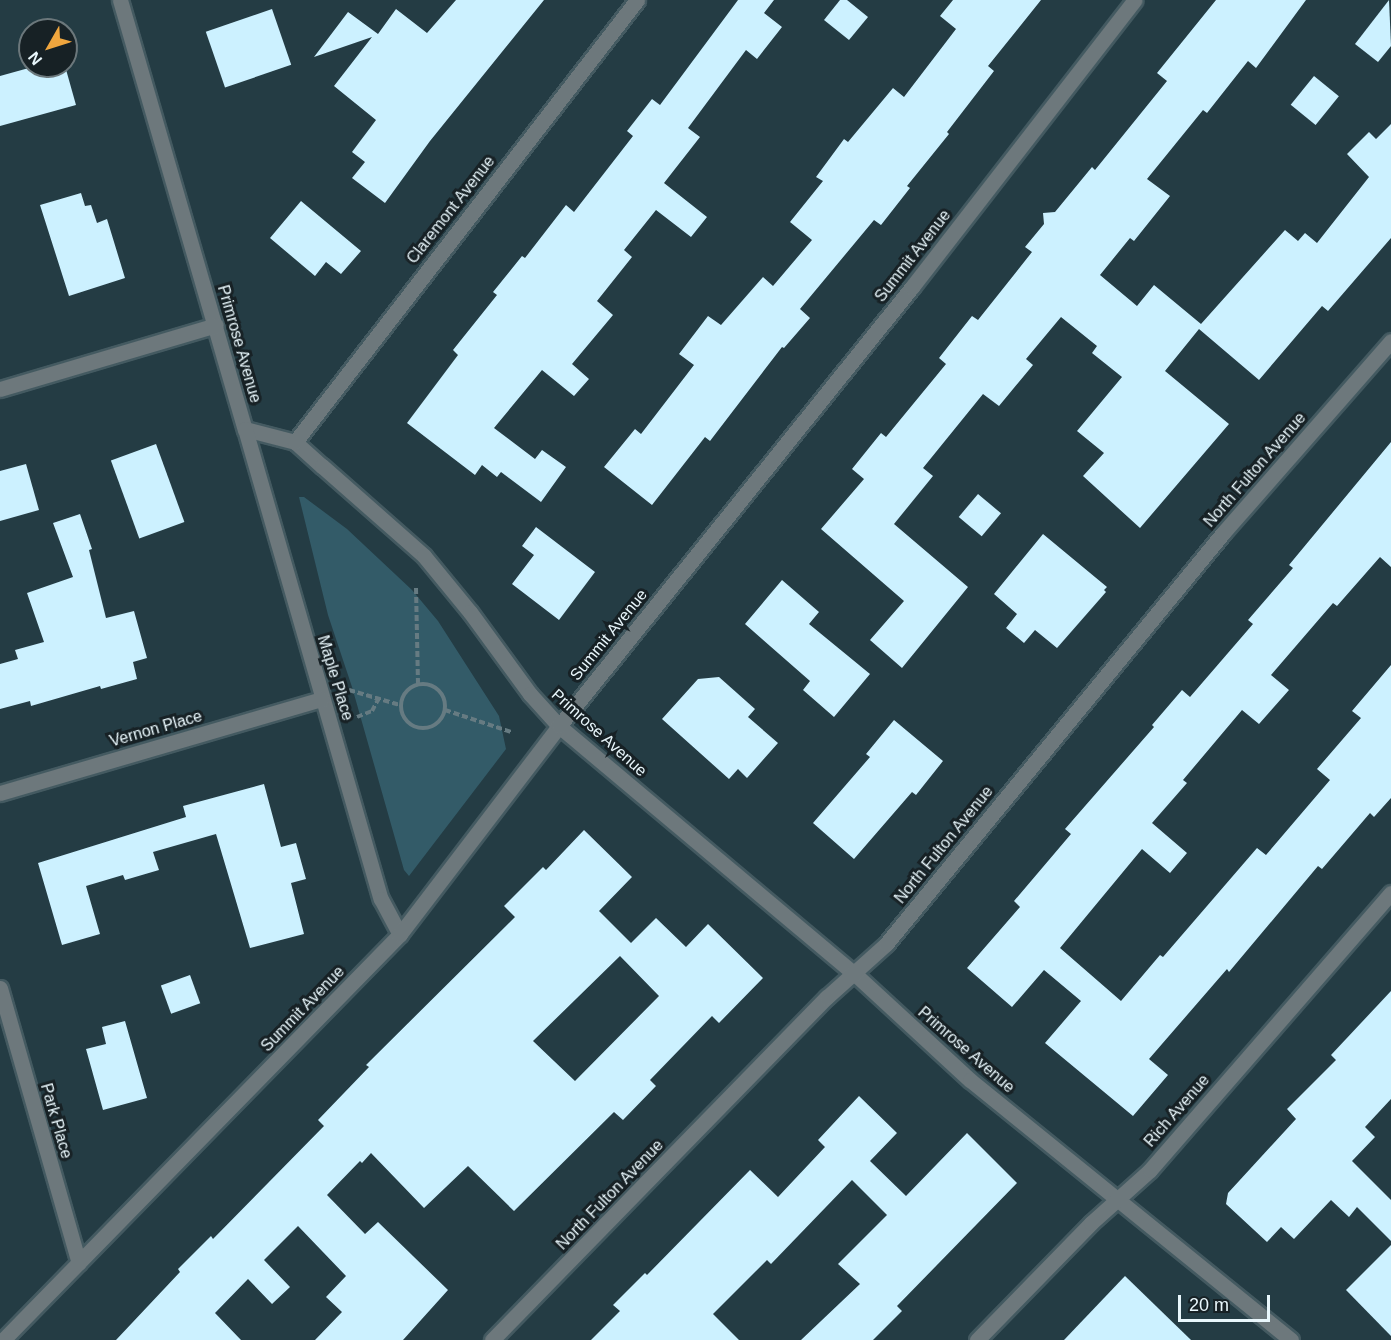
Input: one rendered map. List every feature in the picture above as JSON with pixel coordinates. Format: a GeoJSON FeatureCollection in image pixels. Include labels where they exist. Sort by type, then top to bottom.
{"type":"FeatureCollection","features":[{"type":"Feature","properties":{"kind":"street","name":"Primrose Avenue"},"geometry":{"type":"LineString","coordinates":[[120,0],[245,429],[295,442],[424,556],[470,612],[530,694],[559,726],[855,974],[970,1080],[1118,1202],[1274,1323],[1291,1340]]}},
{"type":"Feature","properties":{"kind":"street","name":"Claremont Avenue"},"geometry":{"type":"LineString","coordinates":[[295,442],[637,0]]}},
{"type":"Feature","properties":{"kind":"street","name":"Summit Avenue"},"geometry":{"type":"LineString","coordinates":[[3,1340],[400,934],[559,726],[912,287],[1135,0]]}},
{"type":"Feature","properties":{"kind":"street"},"geometry":{"type":"LineString","coordinates":[[0,389],[216,325]]}},
{"type":"Feature","properties":{"kind":"street","name":"North Fulton Avenue"},"geometry":{"type":"LineString","coordinates":[[492,1340],[827,997],[886,944],[1223,533],[1391,341]]}},
{"type":"Feature","properties":{"kind":"street","name":"Maple Place"},"geometry":{"type":"LineString","coordinates":[[245,429],[381,899],[400,934]]}},
{"type":"Feature","properties":{"kind":"street","name":"Vernon Place"},"geometry":{"type":"LineString","coordinates":[[0,793],[322,699]]}},
{"type":"Feature","properties":{"kind":"street","name":"Rich Avenue"},"geometry":{"type":"LineString","coordinates":[[977,1340],[1091,1223],[1118,1202],[1150,1170],[1391,892]]}},
{"type":"Feature","properties":{"kind":"street","name":"Park Place"},"geometry":{"type":"LineString","coordinates":[[0,988],[63,1216],[79,1263]]}},
{"type":"Feature","properties":{"kind":"path"},"geometry":{"type":"LineString","coordinates":[[416,588],[418,685]]}},
{"type":"Feature","properties":{"kind":"path"},"geometry":{"type":"LineString","coordinates":[[418,685],[432,686],[438,690],[445,710],[442,717],[432,727],[417,728],[405,719],[400,705],[406,692],[418,685]]}},
{"type":"Feature","properties":{"kind":"path"},"geometry":{"type":"LineString","coordinates":[[349,690],[400,705]]}},
{"type":"Feature","properties":{"kind":"path"},"geometry":{"type":"LineString","coordinates":[[357,717],[372,711],[379,698]]}},
{"type":"Feature","properties":{"kind":"path"},"geometry":{"type":"LineString","coordinates":[[445,710],[511,732]]}},
{"type":"Feature","properties":{"kind":"shaded area"},"geometry":{"type":"Polygon","coordinates":[[[299,497],[304,497],[347,529],[412,590],[438,621],[499,716],[506,749],[409,876],[404,870],[352,687],[328,615],[299,497]]]}},
{"type":"Feature","properties":{"kind":"building"},"geometry":{"type":"Polygon","coordinates":[[[456,0],[544,0],[430,141],[385,203],[352,178],[365,162],[352,152],[376,120],[334,86],[372,37],[314,57],[348,12],[378,34],[396,9],[427,33],[456,0]]]}},
{"type":"Feature","properties":{"kind":"building"},"geometry":{"type":"Polygon","coordinates":[[[738,0],[774,0],[764,13],[782,27],[757,59],[746,50],[688,128],[700,137],[664,183],[707,217],[691,237],[656,210],[624,250],[632,257],[597,301],[613,315],[572,364],[589,379],[574,396],[542,370],[494,428],[535,459],[542,450],[566,467],[541,502],[501,472],[497,477],[482,465],[475,475],[407,423],[458,355],[453,350],[497,295],[493,292],[522,256],[525,258],[566,205],[574,212],[633,136],[627,131],[652,99],[660,105],[738,0]]]}},
{"type":"Feature","properties":{"kind":"building"},"geometry":{"type":"Polygon","coordinates":[[[840,0],[847,0],[868,17],[849,40],[824,20],[840,0]]]}},
{"type":"Feature","properties":{"kind":"building"},"geometry":{"type":"Polygon","coordinates":[[[953,0],[1041,0],[988,66],[994,71],[947,132],[949,134],[907,186],[910,188],[881,225],[874,220],[800,309],[810,318],[784,348],[782,347],[710,441],[705,437],[652,505],[604,467],[635,429],[641,434],[694,365],[679,354],[708,316],[721,325],[763,277],[773,286],[812,240],[790,222],[823,181],[816,177],[844,139],[848,142],[893,88],[904,97],[956,29],[940,16],[953,0]]]}},
{"type":"Feature","properties":{"kind":"building"},"geometry":{"type":"Polygon","coordinates":[[[1216,0],[1306,0],[1256,68],[1248,61],[1207,113],[1203,110],[1147,179],[1170,196],[1134,241],[1130,238],[1100,275],[1137,306],[1154,285],[1201,324],[1285,230],[1298,241],[1305,233],[1317,243],[1369,177],[1347,154],[1369,132],[1376,139],[1391,124],[1391,238],[1328,311],[1322,306],[1259,380],[1199,329],[1165,371],[1229,424],[1140,528],[1083,476],[1104,453],[1077,431],[1122,377],[1092,353],[1097,346],[1061,317],[1026,359],[1033,365],[999,406],[983,394],[923,468],[933,476],[894,524],[968,587],[902,668],[870,640],[904,601],[821,529],[864,479],[852,469],[881,433],[886,437],[946,364],[939,358],[972,316],[978,320],[1032,252],[1025,247],[1044,224],[1043,213],[1055,212],[1092,167],[1095,170],[1167,81],[1157,73],[1216,0]]]}},
{"type":"Feature","properties":{"kind":"building"},"geometry":{"type":"Polygon","coordinates":[[[1389,0],[1391,46],[1378,62],[1355,44],[1389,0]]]}},
{"type":"Feature","properties":{"kind":"building"},"geometry":{"type":"Polygon","coordinates":[[[272,9],[291,65],[225,88],[206,32],[272,9]]]}},
{"type":"Feature","properties":{"kind":"building"},"geometry":{"type":"Polygon","coordinates":[[[18,71],[18,78],[68,78],[76,105],[0,126],[0,76],[18,71]]]}},
{"type":"Feature","properties":{"kind":"building"},"geometry":{"type":"Polygon","coordinates":[[[1314,76],[1339,96],[1316,125],[1291,105],[1314,76]]]}},
{"type":"Feature","properties":{"kind":"building"},"geometry":{"type":"Polygon","coordinates":[[[81,193],[85,206],[91,205],[97,223],[107,219],[125,278],[69,296],[40,205],[81,193]]]}},
{"type":"Feature","properties":{"kind":"building"},"geometry":{"type":"Polygon","coordinates":[[[301,201],[361,251],[341,274],[326,262],[315,276],[270,238],[301,201]]]}},
{"type":"Feature","properties":{"kind":"building"},"geometry":{"type":"Polygon","coordinates":[[[1391,442],[1391,567],[1380,557],[1337,606],[1333,603],[1271,675],[1289,690],[1259,724],[1242,710],[1183,780],[1187,783],[1152,823],[1187,853],[1170,873],[1142,849],[1060,948],[1121,1001],[1160,955],[1163,957],[1257,848],[1266,855],[1330,780],[1317,769],[1361,718],[1352,711],[1391,665],[1391,798],[1374,817],[1370,813],[1322,869],[1318,866],[1229,972],[1227,969],[1149,1059],[1168,1075],[1133,1116],[1045,1043],[1081,1001],[1044,970],[1012,1007],[967,968],[1020,907],[1014,901],[1071,834],[1065,829],[1154,727],[1152,725],[1182,690],[1190,697],[1253,624],[1248,620],[1293,568],[1289,565],[1391,442]]]}},
{"type":"Feature","properties":{"kind":"building"},"geometry":{"type":"Polygon","coordinates":[[[156,444],[184,522],[139,538],[111,460],[156,444]]]}},
{"type":"Feature","properties":{"kind":"building"},"geometry":{"type":"Polygon","coordinates":[[[26,464],[39,510],[0,521],[0,471],[26,464]]]}},
{"type":"Feature","properties":{"kind":"building"},"geometry":{"type":"Polygon","coordinates":[[[978,494],[1001,513],[982,536],[959,517],[978,494]]]}},
{"type":"Feature","properties":{"kind":"building"},"geometry":{"type":"Polygon","coordinates":[[[80,514],[92,549],[89,550],[106,618],[134,611],[147,658],[133,662],[137,679],[101,689],[100,686],[31,706],[30,701],[0,709],[0,664],[18,659],[15,650],[44,642],[27,593],[73,577],[53,523],[80,514]]]}},
{"type":"Feature","properties":{"kind":"building"},"geometry":{"type":"Polygon","coordinates":[[[536,527],[595,572],[559,620],[512,584],[534,555],[522,546],[536,527]]]}},
{"type":"Feature","properties":{"kind":"building"},"geometry":{"type":"Polygon","coordinates":[[[1043,534],[1107,587],[1104,590],[1106,592],[1057,648],[1035,630],[1024,643],[1006,628],[1017,614],[994,594],[1043,534]]]}},
{"type":"Feature","properties":{"kind":"building"},"geometry":{"type":"Polygon","coordinates":[[[782,580],[819,612],[809,624],[870,674],[834,717],[803,690],[810,681],[745,624],[782,580]]]}},
{"type":"Feature","properties":{"kind":"building"},"geometry":{"type":"Polygon","coordinates":[[[719,677],[755,709],[748,717],[778,743],[747,778],[738,769],[729,779],[662,719],[698,679],[719,677]]]}},
{"type":"Feature","properties":{"kind":"building"},"geometry":{"type":"Polygon","coordinates":[[[894,720],[943,761],[916,795],[912,792],[854,859],[813,823],[870,757],[866,754],[894,720]]]}},
{"type":"Feature","properties":{"kind":"building"},"geometry":{"type":"Polygon","coordinates":[[[264,784],[281,847],[296,843],[306,879],[291,883],[304,934],[250,948],[216,834],[153,852],[159,870],[125,880],[123,875],[86,886],[100,934],[62,945],[38,863],[186,817],[183,806],[264,784]]]}},
{"type":"Feature","properties":{"kind":"building"},"geometry":{"type":"Polygon","coordinates":[[[584,830],[632,877],[599,911],[631,943],[656,918],[686,947],[708,924],[763,978],[719,1023],[712,1016],[650,1080],[656,1086],[623,1120],[614,1112],[514,1211],[468,1166],[424,1208],[371,1153],[362,1163],[360,1161],[327,1195],[365,1234],[378,1222],[448,1290],[403,1340],[315,1340],[342,1312],[326,1297],[346,1276],[298,1226],[264,1260],[290,1287],[272,1304],[248,1279],[215,1313],[241,1340],[116,1340],[180,1272],[178,1269],[211,1236],[213,1239],[324,1126],[318,1120],[369,1067],[366,1065],[515,917],[504,906],[543,867],[546,870],[584,830]],[[620,956],[533,1041],[575,1081],[659,996],[620,956]]]}},
{"type":"Feature","properties":{"kind":"building"},"geometry":{"type":"Polygon","coordinates":[[[190,975],[200,1003],[171,1014],[161,986],[190,975]]]}},
{"type":"Feature","properties":{"kind":"building"},"geometry":{"type":"Polygon","coordinates":[[[1391,991],[1391,1099],[1365,1127],[1375,1137],[1352,1161],[1391,1200],[1391,1241],[1357,1207],[1349,1217],[1331,1200],[1294,1239],[1281,1227],[1267,1242],[1226,1204],[1228,1193],[1296,1119],[1287,1109],[1336,1060],[1331,1055],[1391,991]]]}},
{"type":"Feature","properties":{"kind":"building"},"geometry":{"type":"Polygon","coordinates":[[[125,1021],[147,1098],[103,1110],[86,1049],[106,1044],[102,1027],[125,1021]]]}},
{"type":"Feature","properties":{"kind":"building"},"geometry":{"type":"Polygon","coordinates":[[[859,1096],[897,1133],[870,1161],[906,1196],[967,1133],[1017,1183],[897,1306],[902,1311],[873,1340],[801,1340],[860,1284],[838,1264],[887,1215],[852,1180],[771,1264],[767,1260],[713,1314],[739,1340],[591,1340],[620,1311],[613,1305],[645,1273],[647,1275],[750,1170],[778,1197],[825,1147],[818,1140],[859,1096]]]}},
{"type":"Feature","properties":{"kind":"building"},"geometry":{"type":"Polygon","coordinates":[[[1391,1245],[1391,1336],[1346,1290],[1391,1245]]]}},
{"type":"Feature","properties":{"kind":"building"},"geometry":{"type":"Polygon","coordinates":[[[1125,1276],[1191,1340],[1064,1340],[1125,1276]]]}}]}
